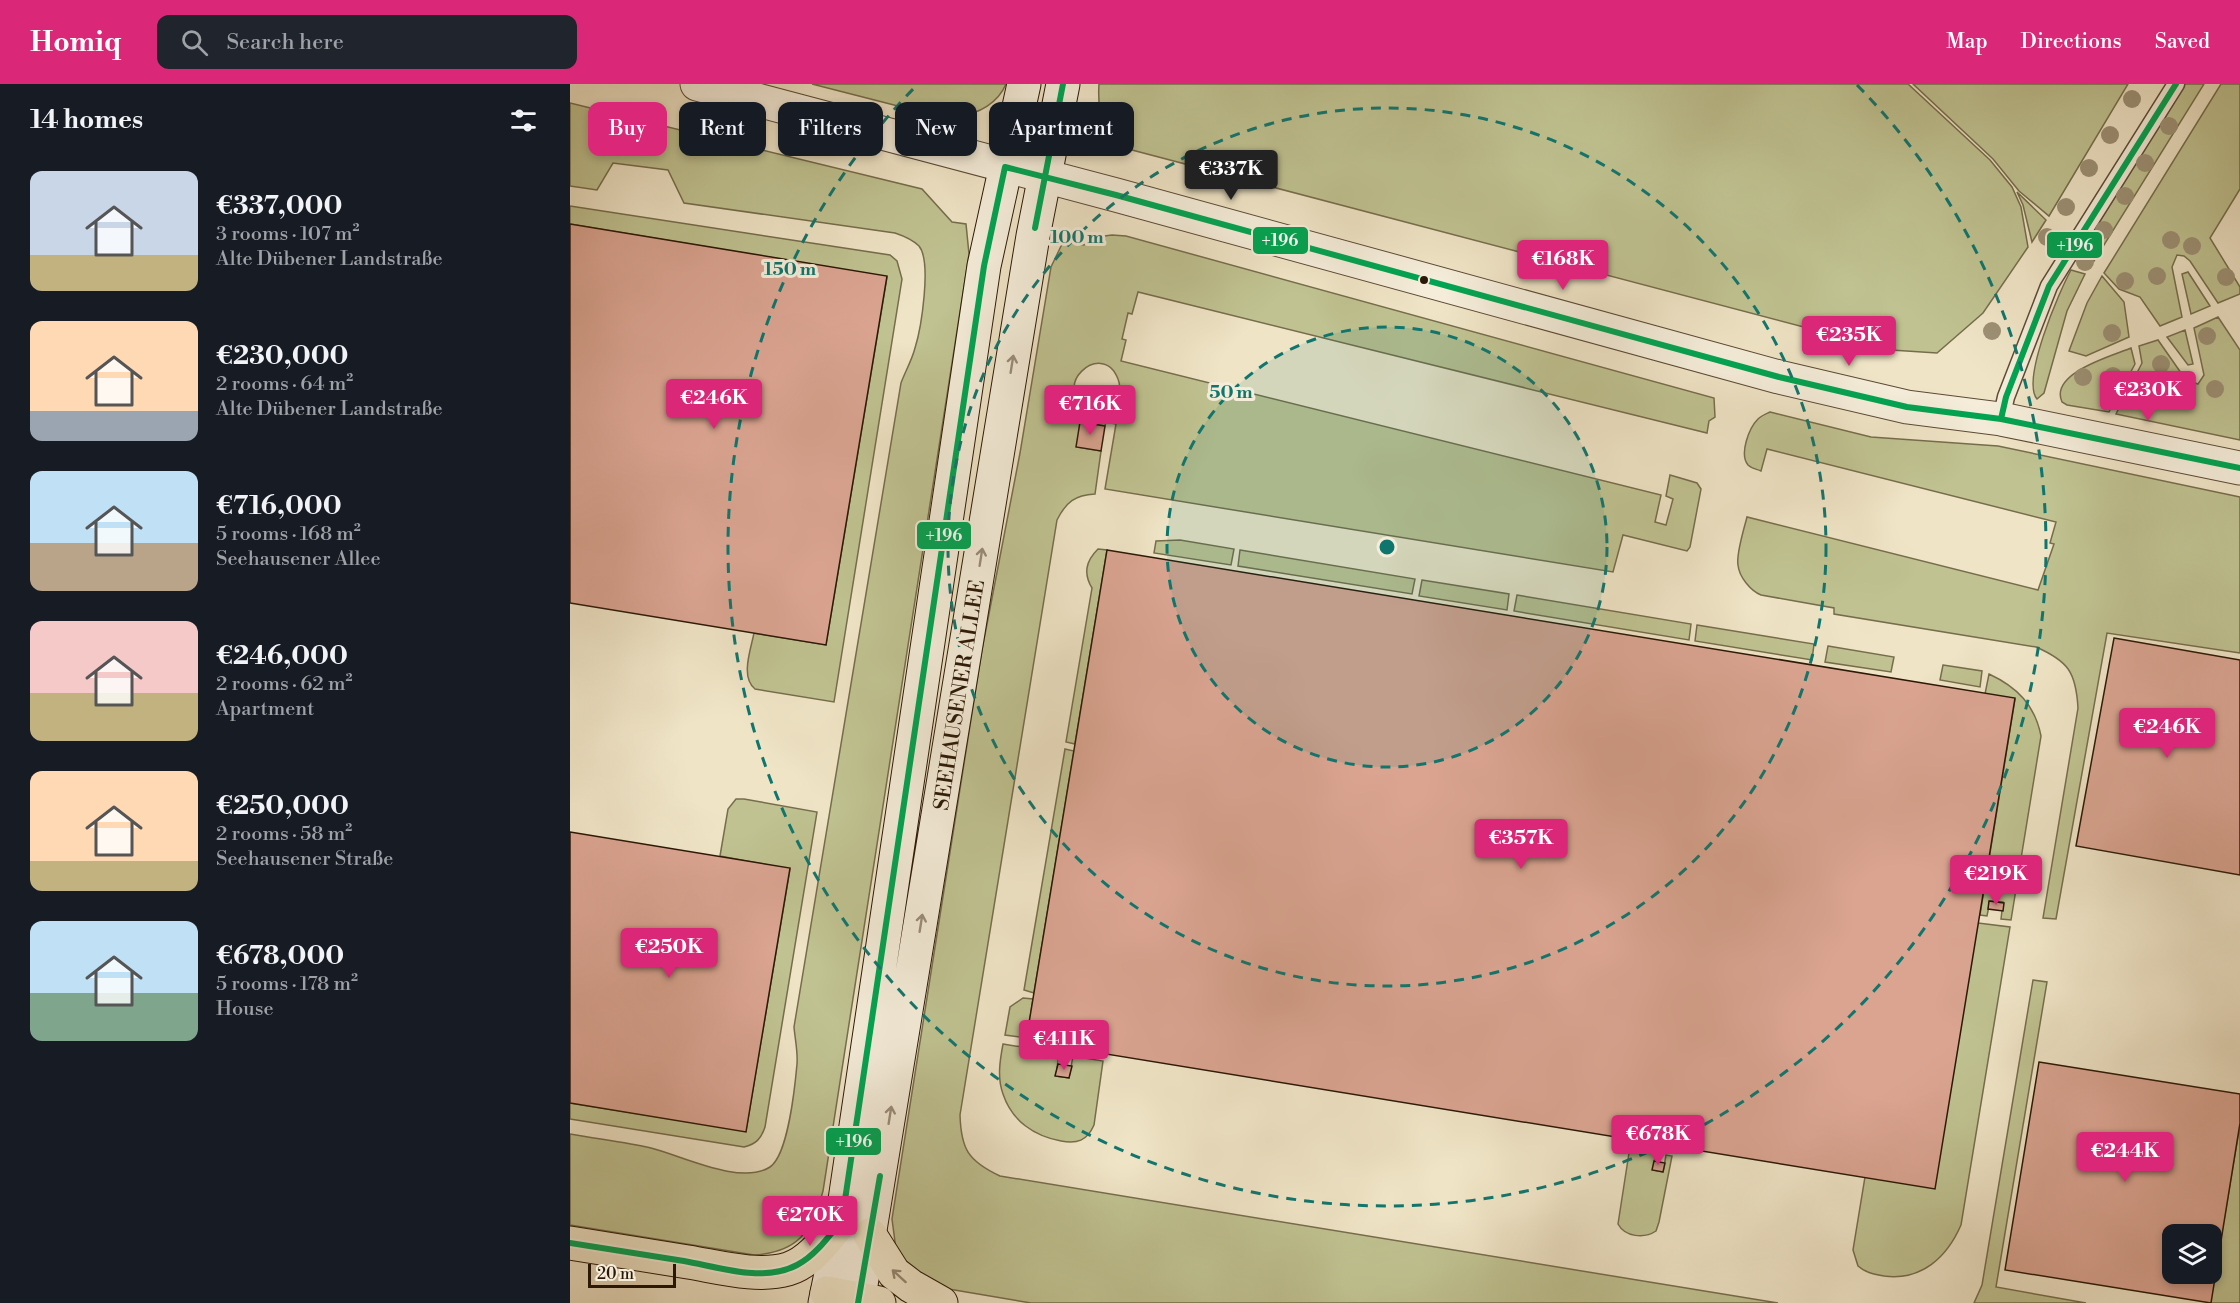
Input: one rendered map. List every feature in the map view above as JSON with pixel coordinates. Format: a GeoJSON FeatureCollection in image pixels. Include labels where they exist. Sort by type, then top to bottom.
{"type":"FeatureCollection","features":[{"type":"Feature","properties":{"kind":"highway"},"geometry":{"type":"LineString","coordinates":[[570,1243],[725,1268],[770,1272],[789,1269],[805,1260],[819,1247],[856,1228],[894,1273],[911,1286],[941,1303]]}},
{"type":"Feature","properties":{"kind":"highway"},"geometry":{"type":"LineString","coordinates":[[826,1298],[865,1302]]}},
{"type":"Feature","properties":{"kind":"main road"},"geometry":{"type":"LineString","coordinates":[[697,84],[1779,377],[1906,407],[2001,419],[2240,468]]}},
{"type":"Feature","properties":{"kind":"main road","name":"SEEHAUSENER ALLEE"},"geometry":{"type":"LineString","coordinates":[[856,1228],[903,804],[984,266],[1024,84]]}},
{"type":"Feature","properties":{"kind":"main road","name":"SEEHAUSENER ALLEE"},"geometry":{"type":"LineString","coordinates":[[826,1298],[856,1228],[1033,236],[1063,84]]}},
{"type":"Feature","properties":{"kind":"main road"},"geometry":{"type":"LineString","coordinates":[[856,1228],[865,1302]]}},
{"type":"Feature","properties":{"kind":"lane"},"geometry":{"type":"LineString","coordinates":[[2001,419],[2006,397],[2049,286],[2176,84]]}},
{"type":"Feature","properties":{"kind":"green space"},"geometry":{"type":"Polygon","coordinates":[[[812,84],[1006,84],[993,102],[989,102],[989,105],[977,111],[977,102],[895,102],[895,105],[812,84]]]}},
{"type":"Feature","properties":{"kind":"green space"},"geometry":{"type":"Polygon","coordinates":[[[1099,84],[1908,84],[1990,160],[2012,187],[2021,207],[2028,247],[1983,313],[1937,353],[1891,350],[1134,151],[1134,102],[1099,102],[1099,84]]]}},
{"type":"Feature","properties":{"kind":"green space"},"geometry":{"type":"Polygon","coordinates":[[[1913,84],[2128,84],[2049,216],[2019,191],[1993,159],[1913,84]]]}},
{"type":"Feature","properties":{"kind":"green space"},"geometry":{"type":"Polygon","coordinates":[[[2185,84],[2204,84],[2094,261],[2083,248],[2185,84]]]}},
{"type":"Feature","properties":{"kind":"green space"},"geometry":{"type":"Polygon","coordinates":[[[2221,84],[2240,84],[2240,189],[2210,238],[2240,287],[2240,294],[2218,303],[2190,261],[2184,256],[2177,255],[2172,267],[2182,317],[2160,326],[2140,297],[2119,289],[2104,273],[2221,84]]]}},
{"type":"Feature","properties":{"kind":"green space"},"geometry":{"type":"Polygon","coordinates":[[[570,103],[588,107],[588,156],[667,156],[667,127],[679,130],[679,156],[766,156],[766,151],[778,154],[778,156],[787,156],[922,189],[952,222],[966,224],[969,254],[823,1191],[814,1218],[801,1237],[782,1250],[769,1253],[754,1255],[570,1225],[570,1134],[651,1148],[710,1167],[743,1173],[758,1172],[770,1167],[782,1149],[790,1119],[796,1074],[797,1055],[794,1027],[901,383],[914,352],[922,312],[925,280],[923,254],[914,241],[895,233],[684,203],[668,170],[613,163],[597,190],[570,186],[570,103]]]}},
{"type":"Feature","properties":{"kind":"green space"},"geometry":{"type":"Polygon","coordinates":[[[2017,192],[2046,220],[2032,242],[2023,205],[2017,192]]]}},
{"type":"Feature","properties":{"kind":"green space"},"geometry":{"type":"Polygon","coordinates":[[[570,206],[890,255],[897,261],[902,279],[834,702],[755,689],[747,670],[754,633],[826,645],[887,277],[570,224],[570,206]]]}},
{"type":"Feature","properties":{"kind":"green space"},"geometry":{"type":"Polygon","coordinates":[[[1126,236],[1714,398],[1715,417],[1709,421],[1707,433],[1138,292],[1132,314],[1128,313],[1122,339],[1126,340],[1121,361],[1661,495],[1655,522],[1666,525],[1673,499],[1666,496],[1670,475],[1697,483],[1701,489],[1690,547],[1687,551],[1623,535],[1613,572],[1105,489],[1116,424],[1106,422],[1105,426],[1094,424],[1097,408],[1107,405],[1118,394],[1118,379],[1110,367],[1101,363],[1090,365],[1081,371],[1074,390],[1080,400],[1093,408],[1090,424],[1077,447],[1101,451],[1095,494],[1082,496],[1072,501],[1064,508],[1057,520],[960,1115],[962,1137],[968,1153],[980,1165],[1000,1176],[1778,1303],[1031,1303],[925,1285],[897,1257],[892,1219],[982,650],[1020,453],[1051,267],[1063,242],[1084,245],[1097,237],[1126,236]]]}},
{"type":"Feature","properties":{"kind":"green space"},"geometry":{"type":"Polygon","coordinates":[[[2071,270],[2085,274],[2067,311],[2044,393],[2037,399],[2033,389],[2038,356],[2051,315],[2071,270]]]}},
{"type":"Feature","properties":{"kind":"green space"},"geometry":{"type":"Polygon","coordinates":[[[2188,272],[2210,306],[2191,314],[2182,274],[2188,272]]]}},
{"type":"Feature","properties":{"kind":"green space"},"geometry":{"type":"Polygon","coordinates":[[[2102,276],[2124,302],[2129,337],[2086,356],[2069,351],[2087,303],[2102,276]]]}},
{"type":"Feature","properties":{"kind":"green space"},"geometry":{"type":"Polygon","coordinates":[[[2218,317],[2240,350],[2240,440],[2116,414],[2142,363],[2139,346],[2158,340],[2186,380],[2198,384],[2204,375],[2194,328],[2218,317]]]}},
{"type":"Feature","properties":{"kind":"green space"},"geometry":{"type":"Polygon","coordinates":[[[2185,330],[2193,364],[2188,365],[2167,337],[2185,330]]]}},
{"type":"Feature","properties":{"kind":"green space"},"geometry":{"type":"Polygon","coordinates":[[[2131,348],[2135,364],[2109,412],[2067,405],[2062,402],[2060,392],[2065,382],[2073,374],[2097,361],[2131,348]]]}},
{"type":"Feature","properties":{"kind":"green space"},"geometry":{"type":"Polygon","coordinates":[[[1770,412],[1871,437],[1998,446],[2240,497],[2240,653],[2107,633],[2056,919],[2043,918],[2078,708],[2075,685],[2063,663],[2036,647],[1834,614],[1834,608],[1761,595],[1743,579],[1738,560],[1747,517],[2038,590],[2054,544],[2050,543],[2056,522],[1767,449],[1761,471],[1753,468],[1745,460],[1746,441],[1755,423],[1770,412]]]}},
{"type":"Feature","properties":{"kind":"green space"},"geometry":{"type":"Polygon","coordinates":[[[1180,540],[1234,549],[1231,565],[1154,553],[1156,541],[1180,540]]]}},
{"type":"Feature","properties":{"kind":"green space"},"geometry":{"type":"Polygon","coordinates":[[[1098,549],[1107,550],[1075,744],[1066,742],[1092,588],[1087,577],[1087,567],[1098,549]]]}},
{"type":"Feature","properties":{"kind":"green space"},"geometry":{"type":"Polygon","coordinates":[[[1240,550],[1415,579],[1412,594],[1238,566],[1240,550]]]}},
{"type":"Feature","properties":{"kind":"green space"},"geometry":{"type":"Polygon","coordinates":[[[1422,580],[1509,594],[1507,610],[1419,596],[1422,580]]]}},
{"type":"Feature","properties":{"kind":"green space"},"geometry":{"type":"Polygon","coordinates":[[[1517,595],[1691,624],[1689,640],[1514,611],[1517,595]]]}},
{"type":"Feature","properties":{"kind":"green space"},"geometry":{"type":"Polygon","coordinates":[[[1697,625],[1814,644],[1812,660],[1695,641],[1697,625]]]}},
{"type":"Feature","properties":{"kind":"green space"},"geometry":{"type":"Polygon","coordinates":[[[1828,646],[1894,657],[1891,672],[1825,662],[1828,646]]]}},
{"type":"Feature","properties":{"kind":"green space"},"geometry":{"type":"Polygon","coordinates":[[[1943,665],[1982,671],[1980,687],[1940,680],[1943,665]]]}},
{"type":"Feature","properties":{"kind":"green space"},"geometry":{"type":"Polygon","coordinates":[[[1989,674],[2008,685],[2023,698],[2034,715],[2041,736],[2011,920],[2001,919],[2003,902],[1990,901],[1987,916],[1980,915],[2015,699],[1985,694],[1989,674]]]}},
{"type":"Feature","properties":{"kind":"green space"},"geometry":{"type":"Polygon","coordinates":[[[1065,749],[1074,751],[1034,993],[1024,990],[1065,749]]]}},
{"type":"Feature","properties":{"kind":"green space"},"geometry":{"type":"Polygon","coordinates":[[[736,799],[817,812],[762,1135],[755,1143],[744,1147],[570,1119],[570,1103],[746,1131],[790,869],[720,856],[728,809],[736,799]]]}},
{"type":"Feature","properties":{"kind":"green space"},"geometry":{"type":"Polygon","coordinates":[[[1978,923],[2010,927],[1961,1225],[1941,1257],[1921,1270],[1898,1277],[1870,1273],[1858,1266],[1853,1250],[1865,1177],[1978,923]]]}},
{"type":"Feature","properties":{"kind":"green space"},"geometry":{"type":"Polygon","coordinates":[[[2033,980],[2047,982],[1996,1287],[2086,1303],[1974,1303],[1982,1285],[2033,980]]]}},
{"type":"Feature","properties":{"kind":"green space"},"geometry":{"type":"Polygon","coordinates":[[[1023,998],[1033,999],[1027,1038],[1005,1035],[1010,1007],[1023,998]]]}},
{"type":"Feature","properties":{"kind":"green space"},"geometry":{"type":"Polygon","coordinates":[[[1003,1044],[1059,1053],[1056,1076],[1069,1078],[1073,1056],[1103,1061],[1094,1125],[1085,1138],[1072,1142],[1051,1139],[1033,1131],[1018,1119],[1007,1104],[1001,1088],[1000,1069],[1003,1044]]]}},
{"type":"Feature","properties":{"kind":"green space"},"geometry":{"type":"Polygon","coordinates":[[[2240,1125],[2240,1303],[2210,1303],[2213,1284],[2222,1284],[2222,1232],[2240,1125]]]}},
{"type":"Feature","properties":{"kind":"green space"},"geometry":{"type":"Polygon","coordinates":[[[1631,1140],[1657,1144],[1653,1170],[1663,1172],[1666,1155],[1672,1156],[1656,1231],[1641,1236],[1625,1232],[1618,1224],[1631,1140]]]}},
{"type":"Feature","properties":{"kind":"building"},"geometry":{"type":"Polygon","coordinates":[[[570,224],[887,276],[826,645],[570,603],[570,224]]]}},
{"type":"Feature","properties":{"kind":"building"},"geometry":{"type":"Polygon","coordinates":[[[1080,422],[1105,426],[1101,451],[1076,447],[1080,422]]]}},
{"type":"Feature","properties":{"kind":"building"},"geometry":{"type":"Polygon","coordinates":[[[1107,550],[2015,698],[1935,1189],[1026,1041],[1107,550]]]}},
{"type":"Feature","properties":{"kind":"building"},"geometry":{"type":"Polygon","coordinates":[[[2114,638],[2240,660],[2240,875],[2076,846],[2114,638]]]}},
{"type":"Feature","properties":{"kind":"building"},"geometry":{"type":"Polygon","coordinates":[[[570,832],[790,868],[746,1132],[570,1103],[570,832]]]}},
{"type":"Feature","properties":{"kind":"building"},"geometry":{"type":"Polygon","coordinates":[[[1989,901],[2004,903],[2003,911],[1988,909],[1989,901]]]}},
{"type":"Feature","properties":{"kind":"building"},"geometry":{"type":"Polygon","coordinates":[[[2039,1062],[2240,1094],[2240,1123],[2222,1235],[2222,1224],[2162,1224],[2162,1284],[2214,1284],[2211,1303],[2005,1270],[2039,1062]]]}},
{"type":"Feature","properties":{"kind":"building"},"geometry":{"type":"Polygon","coordinates":[[[1058,1064],[1072,1066],[1069,1078],[1055,1076],[1058,1064]]]}},
{"type":"Feature","properties":{"kind":"building"},"geometry":{"type":"Polygon","coordinates":[[[1654,1161],[1665,1163],[1663,1172],[1652,1170],[1654,1161]]]}},
{"type":"Feature","properties":{"kind":"transit line","name":"+196"},"geometry":{"type":"LineString","coordinates":[[1035,228],[1063,84]]}},
{"type":"Feature","properties":{"kind":"transit line","name":"+196"},"geometry":{"type":"LineString","coordinates":[[2001,419],[2006,397],[2049,286],[2176,84]]}},
{"type":"Feature","properties":{"kind":"transit line","name":"+196"},"geometry":{"type":"LineString","coordinates":[[570,1243],[726,1270],[770,1273],[784,1270],[804,1261],[822,1245],[842,1220],[984,266],[1005,167],[1116,195],[1779,377],[1907,407],[2001,419],[2240,468]]}},
{"type":"Feature","properties":{"kind":"transit line","name":"+196"},"geometry":{"type":"LineString","coordinates":[[858,1303],[880,1176]]}}]}
